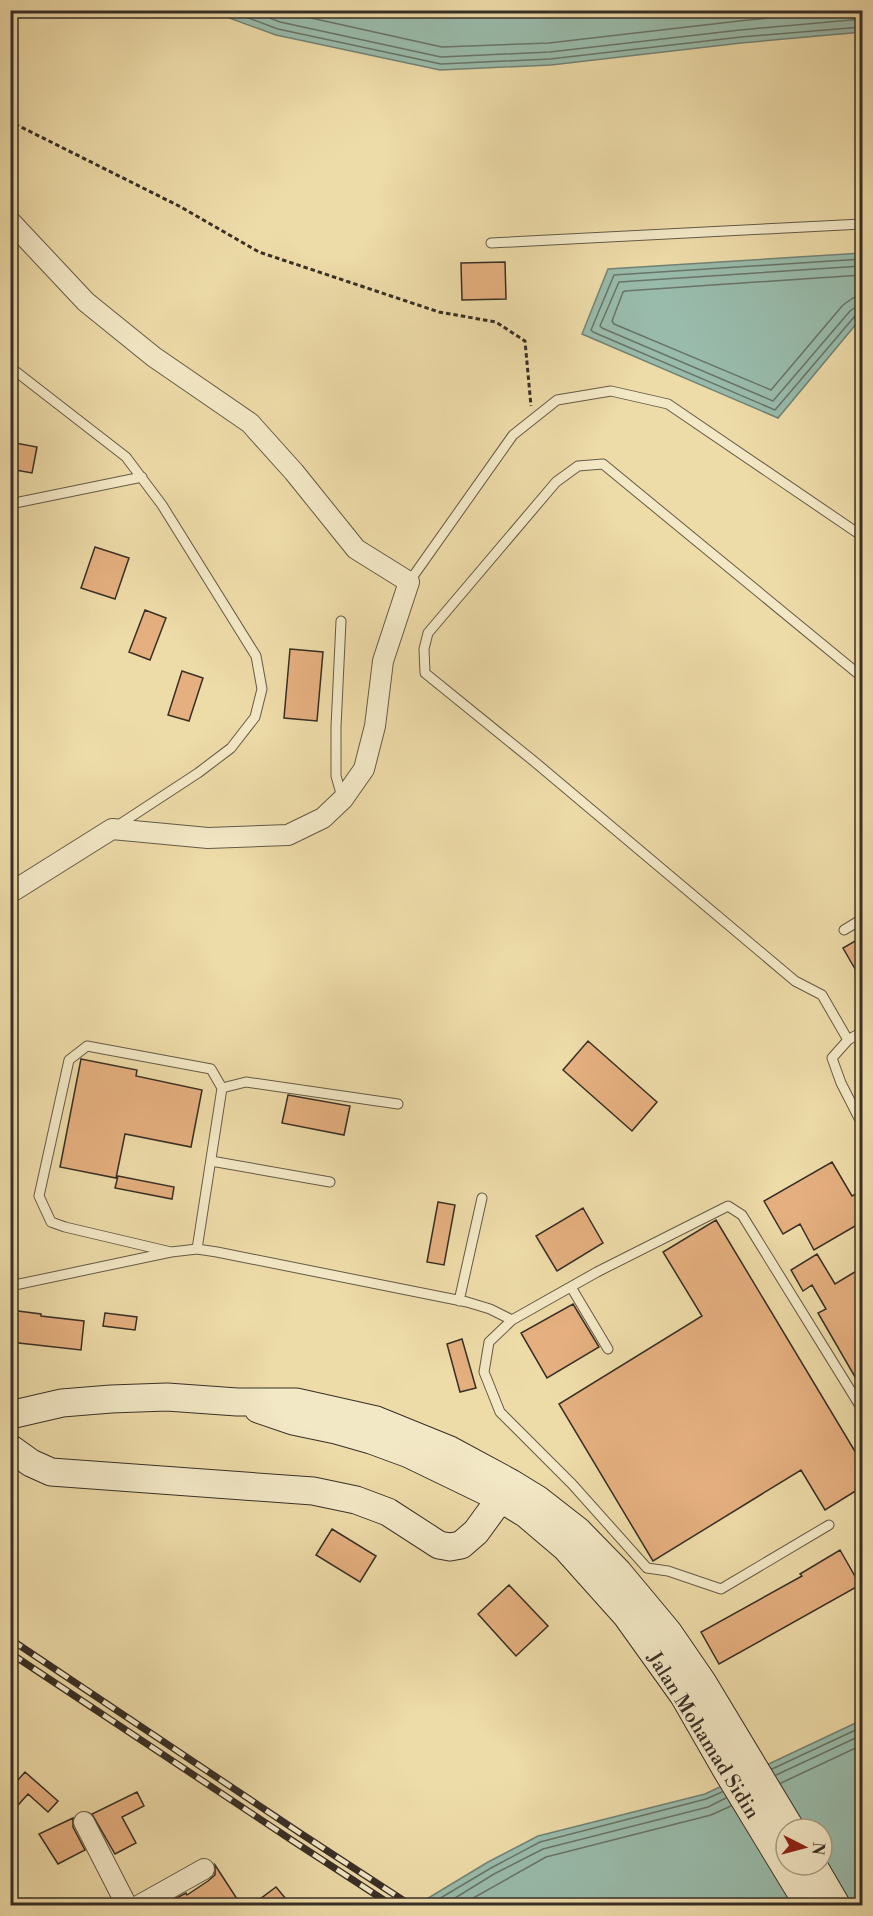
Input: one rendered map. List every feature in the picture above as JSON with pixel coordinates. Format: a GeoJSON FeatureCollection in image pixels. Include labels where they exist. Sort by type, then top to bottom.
{"type":"FeatureCollection","features":[{"type":"Feature","properties":{"kind":"main road","name":"Jalan Mohamad Sidin"},"geometry":{"type":"LineString","coordinates":[[10,1415],[62,1403],[111,1398],[167,1397],[237,1402],[293,1421],[336,1430],[409,1454],[506,1491],[537,1499],[578,1532],[618,1572],[659,1639],[684,1695],[727,1772],[809,1905]]}},
{"type":"Feature","properties":{"kind":"main road"},"geometry":{"type":"LineString","coordinates":[[10,1448],[31,1463],[51,1472],[313,1491],[345,1497],[388,1512],[439,1545],[450,1547],[461,1545],[476,1532],[506,1491]]}},
{"type":"Feature","properties":{"kind":"main road","name":"Jalan Mohamad Sidin"},"geometry":{"type":"LineString","coordinates":[[659,1639],[703,1683],[784,1817]]}},
{"type":"Feature","properties":{"kind":"main road"},"geometry":{"type":"LineString","coordinates":[[820,1877],[837,1905]]}},
{"type":"Feature","properties":{"kind":"street"},"geometry":{"type":"LineString","coordinates":[[10,221],[86,302],[154,357],[250,423],[294,472],[356,549],[409,582],[383,661],[375,726],[364,769],[343,799],[323,818],[288,835],[208,838],[112,829],[10,893]]}},
{"type":"Feature","properties":{"kind":"street"},"geometry":{"type":"LineString","coordinates":[[84,1822],[127,1905]]}},
{"type":"Feature","properties":{"kind":"street"},"geometry":{"type":"LineString","coordinates":[[138,1905],[204,1869]]}},
{"type":"Feature","properties":{"kind":"lane"},"geometry":{"type":"LineString","coordinates":[[491,243],[862,224]]}},
{"type":"Feature","properties":{"kind":"lane"},"geometry":{"type":"LineString","coordinates":[[10,367],[126,457],[168,515],[256,656],[262,689],[255,717],[231,748],[198,773],[112,829]]}},
{"type":"Feature","properties":{"kind":"lane"},"geometry":{"type":"LineString","coordinates":[[409,582],[513,435],[557,400],[611,391],[668,404],[862,536]]}},
{"type":"Feature","properties":{"kind":"lane"},"geometry":{"type":"LineString","coordinates":[[848,1041],[822,995],[795,981],[537,763],[425,673],[424,649],[428,633],[556,482],[578,466],[603,464],[862,677]]}},
{"type":"Feature","properties":{"kind":"lane"},"geometry":{"type":"LineString","coordinates":[[10,504],[142,477]]}},
{"type":"Feature","properties":{"kind":"lane"},"geometry":{"type":"LineString","coordinates":[[341,621],[336,776],[343,799]]}},
{"type":"Feature","properties":{"kind":"lane"},"geometry":{"type":"LineString","coordinates":[[844,930],[862,918]]}},
{"type":"Feature","properties":{"kind":"lane"},"geometry":{"type":"LineString","coordinates":[[862,1032],[848,1041],[832,1058],[841,1083],[862,1124]]}},
{"type":"Feature","properties":{"kind":"lane"},"geometry":{"type":"LineString","coordinates":[[171,1252],[51,1222],[39,1196],[69,1060],[87,1046],[211,1069],[222,1088],[197,1249]]}},
{"type":"Feature","properties":{"kind":"lane"},"geometry":{"type":"LineString","coordinates":[[222,1088],[246,1082],[398,1104]]}},
{"type":"Feature","properties":{"kind":"lane"},"geometry":{"type":"LineString","coordinates":[[210,1161],[330,1182]]}},
{"type":"Feature","properties":{"kind":"lane"},"geometry":{"type":"LineString","coordinates":[[459,1301],[482,1198]]}},
{"type":"Feature","properties":{"kind":"lane"},"geometry":{"type":"LineString","coordinates":[[829,1525],[721,1589],[668,1571],[647,1568],[572,1484],[500,1412],[484,1372],[489,1342],[512,1320],[728,1206],[742,1215],[862,1409]]}},
{"type":"Feature","properties":{"kind":"lane"},"geometry":{"type":"LineString","coordinates":[[10,1286],[171,1252],[197,1249],[459,1301],[490,1309],[512,1320]]}},
{"type":"Feature","properties":{"kind":"lane"},"geometry":{"type":"LineString","coordinates":[[571,1287],[608,1349]]}},
{"type":"Feature","properties":{"kind":"path"},"geometry":{"type":"LineString","coordinates":[[15,124],[179,206],[259,252],[439,312],[496,322],[525,342],[532,420]]}},
{"type":"Feature","properties":{"kind":"water"},"geometry":{"type":"Polygon","coordinates":[[[862,10],[862,32],[741,43],[551,65],[440,70],[276,35],[210,11],[862,10]]]}},
{"type":"Feature","properties":{"kind":"water"},"geometry":{"type":"Polygon","coordinates":[[[862,253],[862,317],[778,418],[582,334],[608,269],[862,253]]]}},
{"type":"Feature","properties":{"kind":"water"},"geometry":{"type":"Polygon","coordinates":[[[862,1720],[862,1905],[415,1906],[488,1862],[538,1836],[705,1794],[862,1720]]]}},
{"type":"Feature","properties":{"kind":"building"},"geometry":{"type":"Polygon","coordinates":[[[505,262],[506,299],[462,300],[461,263],[505,262]]]}},
{"type":"Feature","properties":{"kind":"building"},"geometry":{"type":"Polygon","coordinates":[[[10,442],[37,447],[32,473],[10,469],[10,442]]]}},
{"type":"Feature","properties":{"kind":"building"},"geometry":{"type":"Polygon","coordinates":[[[95,547],[129,558],[115,599],[81,588],[95,547]]]}},
{"type":"Feature","properties":{"kind":"building"},"geometry":{"type":"Polygon","coordinates":[[[145,610],[166,618],[150,660],[129,652],[145,610]]]}},
{"type":"Feature","properties":{"kind":"building"},"geometry":{"type":"Polygon","coordinates":[[[290,649],[323,652],[317,721],[284,718],[290,649]]]}},
{"type":"Feature","properties":{"kind":"building"},"geometry":{"type":"Polygon","coordinates":[[[182,671],[203,678],[189,721],[168,715],[182,671]]]}},
{"type":"Feature","properties":{"kind":"building"},"geometry":{"type":"Polygon","coordinates":[[[862,937],[862,981],[843,948],[862,937]]]}},
{"type":"Feature","properties":{"kind":"building"},"geometry":{"type":"Polygon","coordinates":[[[588,1041],[657,1102],[632,1131],[563,1070],[588,1041]]]}},
{"type":"Feature","properties":{"kind":"building"},"geometry":{"type":"Polygon","coordinates":[[[81,1059],[137,1070],[136,1076],[202,1090],[191,1147],[125,1134],[116,1178],[60,1167],[81,1059]]]}},
{"type":"Feature","properties":{"kind":"building"},"geometry":{"type":"Polygon","coordinates":[[[288,1095],[350,1106],[344,1135],[282,1123],[288,1095]]]}},
{"type":"Feature","properties":{"kind":"building"},"geometry":{"type":"Polygon","coordinates":[[[832,1162],[852,1196],[856,1194],[862,1205],[862,1222],[814,1250],[800,1224],[783,1234],[764,1201],[832,1162]]]}},
{"type":"Feature","properties":{"kind":"building"},"geometry":{"type":"Polygon","coordinates":[[[118,1176],[174,1187],[172,1199],[115,1188],[118,1176]]]}},
{"type":"Feature","properties":{"kind":"building"},"geometry":{"type":"Polygon","coordinates":[[[438,1202],[455,1205],[444,1265],[427,1262],[438,1202]]]}},
{"type":"Feature","properties":{"kind":"building"},"geometry":{"type":"Polygon","coordinates":[[[583,1208],[603,1243],[557,1271],[536,1236],[583,1208]]]}},
{"type":"Feature","properties":{"kind":"building"},"geometry":{"type":"Polygon","coordinates":[[[716,1220],[862,1463],[862,1487],[825,1510],[801,1470],[653,1561],[559,1404],[702,1316],[663,1252],[716,1220]]]}},
{"type":"Feature","properties":{"kind":"building"},"geometry":{"type":"Polygon","coordinates":[[[817,1254],[835,1284],[858,1270],[862,1278],[862,1389],[818,1313],[826,1309],[812,1285],[803,1291],[791,1270],[817,1254]]]}},
{"type":"Feature","properties":{"kind":"building"},"geometry":{"type":"Polygon","coordinates":[[[573,1304],[599,1347],[547,1378],[521,1333],[573,1304]]]}},
{"type":"Feature","properties":{"kind":"building"},"geometry":{"type":"Polygon","coordinates":[[[10,1310],[84,1321],[81,1350],[10,1342],[10,1310]]]}},
{"type":"Feature","properties":{"kind":"building"},"geometry":{"type":"Polygon","coordinates":[[[105,1313],[137,1317],[135,1330],[103,1326],[105,1313]]]}},
{"type":"Feature","properties":{"kind":"building"},"geometry":{"type":"Polygon","coordinates":[[[462,1339],[476,1388],[460,1392],[447,1344],[462,1339]]]}},
{"type":"Feature","properties":{"kind":"building"},"geometry":{"type":"Polygon","coordinates":[[[332,1529],[376,1556],[360,1582],[316,1555],[332,1529]]]}},
{"type":"Feature","properties":{"kind":"building"},"geometry":{"type":"Polygon","coordinates":[[[840,1550],[860,1585],[719,1664],[701,1632],[802,1576],[800,1574],[840,1550]]]}},
{"type":"Feature","properties":{"kind":"building"},"geometry":{"type":"Polygon","coordinates":[[[509,1585],[548,1626],[516,1656],[478,1614],[509,1585]]]}},
{"type":"Feature","properties":{"kind":"building"},"geometry":{"type":"Polygon","coordinates":[[[25,1772],[58,1801],[48,1812],[28,1794],[10,1814],[10,1789],[25,1772]]]}},
{"type":"Feature","properties":{"kind":"building"},"geometry":{"type":"Polygon","coordinates":[[[137,1792],[144,1806],[122,1817],[136,1843],[115,1854],[92,1814],[137,1792]]]}},
{"type":"Feature","properties":{"kind":"building"},"geometry":{"type":"Polygon","coordinates":[[[73,1818],[73,1827],[85,1850],[58,1864],[39,1834],[73,1818]]]}},
{"type":"Feature","properties":{"kind":"building"},"geometry":{"type":"Polygon","coordinates":[[[215,1865],[241,1905],[163,1905],[186,1893],[187,1895],[208,1881],[215,1875],[215,1865]]]}},
{"type":"Feature","properties":{"kind":"building"},"geometry":{"type":"Polygon","coordinates":[[[276,1887],[291,1905],[252,1905],[276,1887]]]}},
{"type":"Feature","properties":{"kind":"railway"},"geometry":{"type":"LineString","coordinates":[[10,1639],[412,1906]]}},
{"type":"Feature","properties":{"kind":"railway"},"geometry":{"type":"LineString","coordinates":[[10,1653],[393,1906]]}}]}
